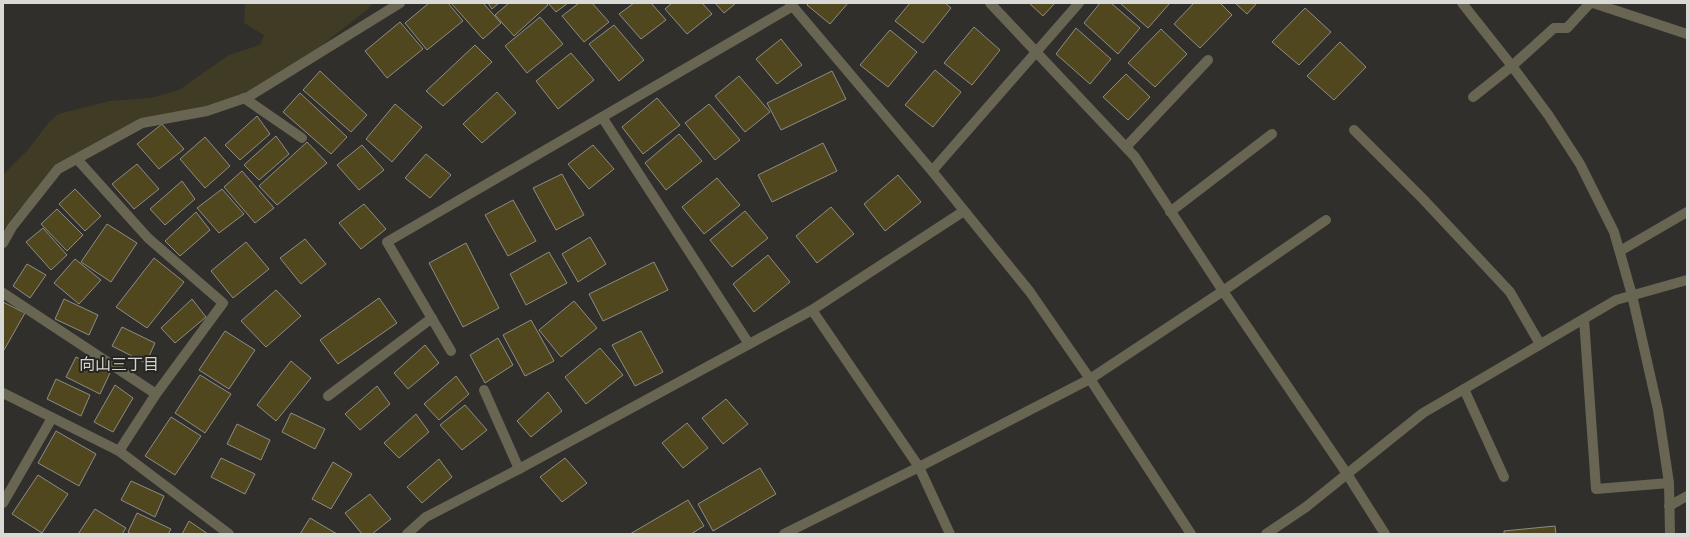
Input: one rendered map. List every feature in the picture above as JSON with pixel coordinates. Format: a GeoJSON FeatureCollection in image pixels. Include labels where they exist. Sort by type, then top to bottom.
{"type":"FeatureCollection","features":[{"type":"Feature","properties":{"kind":"street"},"geometry":{"type":"LineString","coordinates":[[3,243],[12,227],[58,169],[142,123],[207,111],[244,98],[400,3]]}},
{"type":"Feature","properties":{"kind":"street"},"geometry":{"type":"LineString","coordinates":[[990,3],[1135,157],[1223,291],[1348,474],[1385,534]]}},
{"type":"Feature","properties":{"kind":"street"},"geometry":{"type":"LineString","coordinates":[[932,171],[1079,3]]}},
{"type":"Feature","properties":{"kind":"street"},"geometry":{"type":"LineString","coordinates":[[1462,3],[1550,116],[1580,164],[1614,232],[1632,295],[1658,410],[1669,482],[1670,534]]}},
{"type":"Feature","properties":{"kind":"street"},"geometry":{"type":"LineString","coordinates":[[1473,97],[1512,66],[1554,28],[1568,28],[1590,3]]}},
{"type":"Feature","properties":{"kind":"street"},"geometry":{"type":"LineString","coordinates":[[1594,3],[1687,34]]}},
{"type":"Feature","properties":{"kind":"street"},"geometry":{"type":"LineString","coordinates":[[451,351],[387,242],[792,5],[932,171],[1030,292],[1090,379],[1191,534]]}},
{"type":"Feature","properties":{"kind":"street"},"geometry":{"type":"LineString","coordinates":[[1126,147],[1208,60]]}},
{"type":"Feature","properties":{"kind":"street"},"geometry":{"type":"LineString","coordinates":[[244,98],[302,138]]}},
{"type":"Feature","properties":{"kind":"street"},"geometry":{"type":"LineString","coordinates":[[602,117],[749,344]]}},
{"type":"Feature","properties":{"kind":"street"},"geometry":{"type":"LineString","coordinates":[[1354,130],[1423,199],[1510,292],[1540,344]]}},
{"type":"Feature","properties":{"kind":"street"},"geometry":{"type":"LineString","coordinates":[[1170,212],[1272,134]]}},
{"type":"Feature","properties":{"kind":"street"},"geometry":{"type":"LineString","coordinates":[[77,159],[148,238],[223,303],[156,394],[119,451]]}},
{"type":"Feature","properties":{"kind":"street"},"geometry":{"type":"LineString","coordinates":[[407,534],[426,517],[519,469],[812,310],[964,210]]}},
{"type":"Feature","properties":{"kind":"street"},"geometry":{"type":"LineString","coordinates":[[1620,251],[1687,212]]}},
{"type":"Feature","properties":{"kind":"street"},"geometry":{"type":"LineString","coordinates":[[784,534],[919,468],[1090,379],[1223,291],[1326,220]]}},
{"type":"Feature","properties":{"kind":"street"},"geometry":{"type":"LineString","coordinates":[[1266,534],[1306,507],[1423,413],[1616,300],[1687,280]]}},
{"type":"Feature","properties":{"kind":"street"},"geometry":{"type":"LineString","coordinates":[[3,293],[156,394]]}},
{"type":"Feature","properties":{"kind":"street"},"geometry":{"type":"LineString","coordinates":[[812,310],[919,468],[950,534]]}},
{"type":"Feature","properties":{"kind":"street"},"geometry":{"type":"LineString","coordinates":[[328,396],[432,318]]}},
{"type":"Feature","properties":{"kind":"street"},"geometry":{"type":"LineString","coordinates":[[1584,319],[1596,489],[1669,482]]}},
{"type":"Feature","properties":{"kind":"street"},"geometry":{"type":"LineString","coordinates":[[1464,389],[1504,477]]}},
{"type":"Feature","properties":{"kind":"street"},"geometry":{"type":"LineString","coordinates":[[484,390],[519,469]]}},
{"type":"Feature","properties":{"kind":"street"},"geometry":{"type":"LineString","coordinates":[[3,393],[119,451],[229,534]]}},
{"type":"Feature","properties":{"kind":"street"},"geometry":{"type":"LineString","coordinates":[[3,503],[52,418]]}},
{"type":"Feature","properties":{"kind":"street"},"geometry":{"type":"LineString","coordinates":[[1669,506],[1687,496]]}},
{"type":"Feature","properties":{"kind":"shaded area"},"geometry":{"type":"Polygon","coordinates":[[[245,3],[373,3],[368,9],[325,43],[240,104],[168,113],[71,162],[18,210],[3,230],[3,175],[27,151],[49,122],[58,114],[110,101],[151,98],[179,90],[229,55],[260,45],[264,35],[244,23],[245,3]]]}},
{"type":"Feature","properties":{"kind":"building"},"geometry":{"type":"Polygon","coordinates":[[[429,3],[448,3],[463,21],[427,50],[405,23],[429,3]]]}},
{"type":"Feature","properties":{"kind":"building"},"geometry":{"type":"Polygon","coordinates":[[[451,3],[483,3],[501,23],[483,39],[451,3]]]}},
{"type":"Feature","properties":{"kind":"building"},"geometry":{"type":"Polygon","coordinates":[[[488,3],[499,3],[492,9],[488,3]]]}},
{"type":"Feature","properties":{"kind":"building"},"geometry":{"type":"Polygon","coordinates":[[[509,3],[546,3],[548,5],[514,36],[495,15],[509,3]]]}},
{"type":"Feature","properties":{"kind":"building"},"geometry":{"type":"Polygon","coordinates":[[[548,3],[568,3],[556,12],[548,3]]]}},
{"type":"Feature","properties":{"kind":"building"},"geometry":{"type":"Polygon","coordinates":[[[579,3],[592,3],[609,22],[584,42],[562,16],[579,3]]]}},
{"type":"Feature","properties":{"kind":"building"},"geometry":{"type":"Polygon","coordinates":[[[634,3],[651,3],[666,20],[641,39],[619,14],[634,3]]]}},
{"type":"Feature","properties":{"kind":"building"},"geometry":{"type":"Polygon","coordinates":[[[672,3],[702,3],[712,14],[687,34],[665,9],[672,3]]]}},
{"type":"Feature","properties":{"kind":"building"},"geometry":{"type":"Polygon","coordinates":[[[715,3],[736,3],[724,13],[715,3]]]}},
{"type":"Feature","properties":{"kind":"building"},"geometry":{"type":"Polygon","coordinates":[[[808,3],[848,3],[830,24],[807,5],[808,3]]]}},
{"type":"Feature","properties":{"kind":"building"},"geometry":{"type":"Polygon","coordinates":[[[910,3],[945,3],[951,8],[923,43],[895,21],[910,3]]]}},
{"type":"Feature","properties":{"kind":"building"},"geometry":{"type":"Polygon","coordinates":[[[1029,3],[1055,3],[1043,16],[1029,3]]]}},
{"type":"Feature","properties":{"kind":"building"},"geometry":{"type":"Polygon","coordinates":[[[1100,3],[1111,3],[1140,28],[1118,54],[1084,23],[1100,3]]]}},
{"type":"Feature","properties":{"kind":"building"},"geometry":{"type":"Polygon","coordinates":[[[1120,3],[1170,3],[1148,28],[1120,3]]]}},
{"type":"Feature","properties":{"kind":"building"},"geometry":{"type":"Polygon","coordinates":[[[1194,3],[1220,3],[1232,15],[1200,48],[1174,24],[1194,3]]]}},
{"type":"Feature","properties":{"kind":"building"},"geometry":{"type":"Polygon","coordinates":[[[1235,3],[1257,3],[1247,14],[1235,3]]]}},
{"type":"Feature","properties":{"kind":"building"},"geometry":{"type":"Polygon","coordinates":[[[1305,8],[1331,32],[1299,65],[1272,42],[1305,8]]]}},
{"type":"Feature","properties":{"kind":"building"},"geometry":{"type":"Polygon","coordinates":[[[540,17],[563,44],[527,73],[505,46],[540,17]]]}},
{"type":"Feature","properties":{"kind":"building"},"geometry":{"type":"Polygon","coordinates":[[[400,22],[423,49],[387,78],[365,51],[400,22]]]}},
{"type":"Feature","properties":{"kind":"building"},"geometry":{"type":"Polygon","coordinates":[[[614,25],[644,60],[619,81],[589,44],[614,25]]]}},
{"type":"Feature","properties":{"kind":"building"},"geometry":{"type":"Polygon","coordinates":[[[974,27],[1000,50],[972,85],[944,63],[974,27]]]}},
{"type":"Feature","properties":{"kind":"building"},"geometry":{"type":"Polygon","coordinates":[[[1076,28],[1111,59],[1090,84],[1056,54],[1076,28]]]}},
{"type":"Feature","properties":{"kind":"building"},"geometry":{"type":"Polygon","coordinates":[[[1161,29],[1187,54],[1155,87],[1128,63],[1161,29]]]}},
{"type":"Feature","properties":{"kind":"building"},"geometry":{"type":"Polygon","coordinates":[[[890,30],[917,52],[888,87],[860,65],[890,30]]]}},
{"type":"Feature","properties":{"kind":"building"},"geometry":{"type":"Polygon","coordinates":[[[781,39],[802,65],[777,84],[756,59],[781,39]]]}},
{"type":"Feature","properties":{"kind":"building"},"geometry":{"type":"Polygon","coordinates":[[[1340,42],[1366,67],[1334,100],[1307,76],[1340,42]]]}},
{"type":"Feature","properties":{"kind":"building"},"geometry":{"type":"Polygon","coordinates":[[[475,45],[492,62],[443,106],[426,91],[475,45]]]}},
{"type":"Feature","properties":{"kind":"building"},"geometry":{"type":"Polygon","coordinates":[[[571,53],[594,80],[558,109],[536,81],[571,53]]]}},
{"type":"Feature","properties":{"kind":"building"},"geometry":{"type":"Polygon","coordinates":[[[935,70],[961,92],[933,127],[905,105],[935,70]]]}},
{"type":"Feature","properties":{"kind":"building"},"geometry":{"type":"Polygon","coordinates":[[[320,71],[367,115],[351,132],[303,90],[320,71]]]}},
{"type":"Feature","properties":{"kind":"building"},"geometry":{"type":"Polygon","coordinates":[[[832,71],[846,99],[781,130],[767,103],[832,71]]]}},
{"type":"Feature","properties":{"kind":"building"},"geometry":{"type":"Polygon","coordinates":[[[1126,74],[1150,97],[1128,120],[1103,97],[1126,74]]]}},
{"type":"Feature","properties":{"kind":"building"},"geometry":{"type":"Polygon","coordinates":[[[739,76],[770,112],[745,132],[715,96],[739,76]]]}},
{"type":"Feature","properties":{"kind":"building"},"geometry":{"type":"Polygon","coordinates":[[[497,92],[516,113],[482,143],[463,124],[497,92]]]}},
{"type":"Feature","properties":{"kind":"building"},"geometry":{"type":"Polygon","coordinates":[[[300,93],[347,137],[331,154],[283,112],[300,93]]]}},
{"type":"Feature","properties":{"kind":"building"},"geometry":{"type":"Polygon","coordinates":[[[657,98],[680,125],[643,154],[622,127],[657,98]]]}},
{"type":"Feature","properties":{"kind":"building"},"geometry":{"type":"Polygon","coordinates":[[[395,104],[422,127],[392,162],[366,139],[395,104]]]}},
{"type":"Feature","properties":{"kind":"building"},"geometry":{"type":"Polygon","coordinates":[[[709,104],[740,140],[715,160],[685,123],[709,104]]]}},
{"type":"Feature","properties":{"kind":"building"},"geometry":{"type":"Polygon","coordinates":[[[257,116],[270,134],[240,160],[225,145],[257,116]]]}},
{"type":"Feature","properties":{"kind":"building"},"geometry":{"type":"Polygon","coordinates":[[[162,124],[184,149],[159,169],[137,144],[162,124]]]}},
{"type":"Feature","properties":{"kind":"building"},"geometry":{"type":"Polygon","coordinates":[[[679,134],[702,161],[666,190],[645,163],[679,134]]]}},
{"type":"Feature","properties":{"kind":"building"},"geometry":{"type":"Polygon","coordinates":[[[276,136],[289,154],[259,180],[244,165],[276,136]]]}},
{"type":"Feature","properties":{"kind":"building"},"geometry":{"type":"Polygon","coordinates":[[[205,137],[230,166],[205,188],[180,159],[205,137]]]}},
{"type":"Feature","properties":{"kind":"building"},"geometry":{"type":"Polygon","coordinates":[[[307,142],[327,163],[277,205],[259,186],[307,142]]]}},
{"type":"Feature","properties":{"kind":"building"},"geometry":{"type":"Polygon","coordinates":[[[823,143],[837,171],[772,202],[758,175],[823,143]]]}},
{"type":"Feature","properties":{"kind":"building"},"geometry":{"type":"Polygon","coordinates":[[[362,145],[384,170],[359,190],[337,165],[362,145]]]}},
{"type":"Feature","properties":{"kind":"building"},"geometry":{"type":"Polygon","coordinates":[[[593,145],[614,169],[589,189],[568,164],[593,145]]]}},
{"type":"Feature","properties":{"kind":"building"},"geometry":{"type":"Polygon","coordinates":[[[426,154],[451,175],[430,198],[405,178],[426,154]]]}},
{"type":"Feature","properties":{"kind":"building"},"geometry":{"type":"Polygon","coordinates":[[[137,164],[159,189],[134,209],[112,184],[137,164]]]}},
{"type":"Feature","properties":{"kind":"building"},"geometry":{"type":"Polygon","coordinates":[[[242,171],[274,208],[255,223],[224,187],[242,171]]]}},
{"type":"Feature","properties":{"kind":"building"},"geometry":{"type":"Polygon","coordinates":[[[562,174],[584,215],[556,230],[533,188],[562,174]]]}},
{"type":"Feature","properties":{"kind":"building"},"geometry":{"type":"Polygon","coordinates":[[[898,175],[921,202],[885,231],[864,204],[898,175]]]}},
{"type":"Feature","properties":{"kind":"building"},"geometry":{"type":"Polygon","coordinates":[[[717,178],[740,205],[704,234],[682,207],[717,178]]]}},
{"type":"Feature","properties":{"kind":"building"},"geometry":{"type":"Polygon","coordinates":[[[182,181],[195,199],[165,225],[150,209],[182,181]]]}},
{"type":"Feature","properties":{"kind":"building"},"geometry":{"type":"Polygon","coordinates":[[[75,189],[101,216],[85,231],[59,204],[75,189]]]}},
{"type":"Feature","properties":{"kind":"building"},"geometry":{"type":"Polygon","coordinates":[[[222,189],[244,214],[219,233],[197,208],[222,189]]]}},
{"type":"Feature","properties":{"kind":"building"},"geometry":{"type":"Polygon","coordinates":[[[513,200],[536,241],[508,256],[485,215],[513,200]]]}},
{"type":"Feature","properties":{"kind":"building"},"geometry":{"type":"Polygon","coordinates":[[[364,204],[386,229],[361,249],[339,223],[364,204]]]}},
{"type":"Feature","properties":{"kind":"building"},"geometry":{"type":"Polygon","coordinates":[[[831,207],[854,234],[817,263],[796,236],[831,207]]]}},
{"type":"Feature","properties":{"kind":"building"},"geometry":{"type":"Polygon","coordinates":[[[57,209],[83,235],[67,251],[41,224],[57,209]]]}},
{"type":"Feature","properties":{"kind":"building"},"geometry":{"type":"Polygon","coordinates":[[[745,211],[768,238],[732,267],[710,240],[745,211]]]}},
{"type":"Feature","properties":{"kind":"building"},"geometry":{"type":"Polygon","coordinates":[[[196,212],[210,230],[180,256],[165,241],[196,212]]]}},
{"type":"Feature","properties":{"kind":"building"},"geometry":{"type":"Polygon","coordinates":[[[107,224],[137,243],[111,282],[81,262],[107,224]]]}},
{"type":"Feature","properties":{"kind":"building"},"geometry":{"type":"Polygon","coordinates":[[[43,228],[67,255],[51,270],[26,242],[43,228]]]}},
{"type":"Feature","properties":{"kind":"building"},"geometry":{"type":"Polygon","coordinates":[[[590,237],[606,264],[578,282],[562,254],[590,237]]]}},
{"type":"Feature","properties":{"kind":"building"},"geometry":{"type":"Polygon","coordinates":[[[305,239],[326,264],[301,284],[280,258],[305,239]]]}},
{"type":"Feature","properties":{"kind":"building"},"geometry":{"type":"Polygon","coordinates":[[[246,242],[269,269],[233,298],[211,271],[246,242]]]}},
{"type":"Feature","properties":{"kind":"building"},"geometry":{"type":"Polygon","coordinates":[[[466,243],[499,308],[463,327],[429,263],[466,243]]]}},
{"type":"Feature","properties":{"kind":"building"},"geometry":{"type":"Polygon","coordinates":[[[549,252],[567,283],[526,305],[510,274],[549,252]]]}},
{"type":"Feature","properties":{"kind":"building"},"geometry":{"type":"Polygon","coordinates":[[[768,255],[790,282],[754,312],[733,284],[768,255]]]}},
{"type":"Feature","properties":{"kind":"building"},"geometry":{"type":"Polygon","coordinates":[[[154,258],[184,282],[147,328],[116,307],[154,258]]]}},
{"type":"Feature","properties":{"kind":"building"},"geometry":{"type":"Polygon","coordinates":[[[75,259],[101,280],[79,304],[54,283],[75,259]]]}},
{"type":"Feature","properties":{"kind":"building"},"geometry":{"type":"Polygon","coordinates":[[[654,262],[668,290],[603,321],[589,294],[654,262]]]}},
{"type":"Feature","properties":{"kind":"building"},"geometry":{"type":"Polygon","coordinates":[[[27,264],[46,275],[30,298],[13,286],[27,264]]]}},
{"type":"Feature","properties":{"kind":"building"},"geometry":{"type":"Polygon","coordinates":[[[276,290],[301,316],[266,347],[241,321],[276,290]]]}},
{"type":"Feature","properties":{"kind":"building"},"geometry":{"type":"Polygon","coordinates":[[[379,298],[397,323],[338,364],[320,340],[379,298]]]}},
{"type":"Feature","properties":{"kind":"building"},"geometry":{"type":"Polygon","coordinates":[[[64,299],[98,315],[89,335],[55,319],[64,299]]]}},
{"type":"Feature","properties":{"kind":"building"},"geometry":{"type":"Polygon","coordinates":[[[192,299],[206,317],[175,343],[161,328],[192,299]]]}},
{"type":"Feature","properties":{"kind":"building"},"geometry":{"type":"Polygon","coordinates":[[[574,301],[597,328],[561,357],[539,330],[574,301]]]}},
{"type":"Feature","properties":{"kind":"building"},"geometry":{"type":"Polygon","coordinates":[[[3,302],[25,313],[4,350],[3,350],[3,302]]]}},
{"type":"Feature","properties":{"kind":"building"},"geometry":{"type":"Polygon","coordinates":[[[531,320],[554,361],[525,376],[503,335],[531,320]]]}},
{"type":"Feature","properties":{"kind":"building"},"geometry":{"type":"Polygon","coordinates":[[[122,327],[155,343],[146,363],[112,346],[122,327]]]}},
{"type":"Feature","properties":{"kind":"building"},"geometry":{"type":"Polygon","coordinates":[[[225,331],[255,350],[229,389],[199,370],[225,331]]]}},
{"type":"Feature","properties":{"kind":"building"},"geometry":{"type":"Polygon","coordinates":[[[641,331],[663,372],[635,386],[612,345],[641,331]]]}},
{"type":"Feature","properties":{"kind":"building"},"geometry":{"type":"Polygon","coordinates":[[[498,338],[513,365],[485,383],[470,355],[498,338]]]}},
{"type":"Feature","properties":{"kind":"building"},"geometry":{"type":"Polygon","coordinates":[[[425,345],[439,363],[408,389],[394,373],[425,345]]]}},
{"type":"Feature","properties":{"kind":"building"},"geometry":{"type":"Polygon","coordinates":[[[600,348],[623,375],[586,404],[565,377],[600,348]]]}},
{"type":"Feature","properties":{"kind":"building"},"geometry":{"type":"Polygon","coordinates":[[[76,357],[110,373],[100,394],[66,377],[76,357]]]}},
{"type":"Feature","properties":{"kind":"building"},"geometry":{"type":"Polygon","coordinates":[[[291,361],[311,378],[276,421],[257,405],[291,361]]]}},
{"type":"Feature","properties":{"kind":"building"},"geometry":{"type":"Polygon","coordinates":[[[200,375],[231,394],[205,433],[175,413],[200,375]]]}},
{"type":"Feature","properties":{"kind":"building"},"geometry":{"type":"Polygon","coordinates":[[[456,376],[469,394],[439,420],[424,404],[456,376]]]}},
{"type":"Feature","properties":{"kind":"building"},"geometry":{"type":"Polygon","coordinates":[[[56,379],[90,395],[81,416],[47,399],[56,379]]]}},
{"type":"Feature","properties":{"kind":"building"},"geometry":{"type":"Polygon","coordinates":[[[115,385],[133,398],[113,432],[94,422],[115,385]]]}},
{"type":"Feature","properties":{"kind":"building"},"geometry":{"type":"Polygon","coordinates":[[[377,386],[390,404],[360,430],[345,414],[377,386]]]}},
{"type":"Feature","properties":{"kind":"building"},"geometry":{"type":"Polygon","coordinates":[[[548,392],[562,411],[531,437],[517,421],[548,392]]]}},
{"type":"Feature","properties":{"kind":"building"},"geometry":{"type":"Polygon","coordinates":[[[726,399],[748,424],[723,444],[702,418],[726,399]]]}},
{"type":"Feature","properties":{"kind":"building"},"geometry":{"type":"Polygon","coordinates":[[[465,405],[487,430],[462,450],[440,425],[465,405]]]}},
{"type":"Feature","properties":{"kind":"building"},"geometry":{"type":"Polygon","coordinates":[[[291,413],[325,429],[315,449],[282,432],[291,413]]]}},
{"type":"Feature","properties":{"kind":"building"},"geometry":{"type":"Polygon","coordinates":[[[416,414],[429,432],[399,458],[384,443],[416,414]]]}},
{"type":"Feature","properties":{"kind":"building"},"geometry":{"type":"Polygon","coordinates":[[[171,417],[201,436],[175,475],[145,456],[171,417]]]}},
{"type":"Feature","properties":{"kind":"building"},"geometry":{"type":"Polygon","coordinates":[[[687,423],[708,448],[683,468],[662,443],[687,423]]]}},
{"type":"Feature","properties":{"kind":"building"},"geometry":{"type":"Polygon","coordinates":[[[237,424],[270,440],[261,460],[227,444],[237,424]]]}},
{"type":"Feature","properties":{"kind":"building"},"geometry":{"type":"Polygon","coordinates":[[[56,431],[96,454],[79,486],[38,463],[56,431]]]}},
{"type":"Feature","properties":{"kind":"building"},"geometry":{"type":"Polygon","coordinates":[[[221,458],[255,474],[245,494],[211,477],[221,458]]]}},
{"type":"Feature","properties":{"kind":"building"},"geometry":{"type":"Polygon","coordinates":[[[565,458],[587,483],[562,502],[540,477],[565,458]]]}},
{"type":"Feature","properties":{"kind":"building"},"geometry":{"type":"Polygon","coordinates":[[[439,459],[452,477],[422,503],[407,487],[439,459]]]}},
{"type":"Feature","properties":{"kind":"building"},"geometry":{"type":"Polygon","coordinates":[[[333,462],[352,474],[331,509],[312,499],[333,462]]]}},
{"type":"Feature","properties":{"kind":"building"},"geometry":{"type":"Polygon","coordinates":[[[760,468],[776,494],[713,531],[698,504],[760,468]]]}},
{"type":"Feature","properties":{"kind":"building"},"geometry":{"type":"Polygon","coordinates":[[[38,475],[68,494],[42,533],[12,514],[38,475]]]}},
{"type":"Feature","properties":{"kind":"building"},"geometry":{"type":"Polygon","coordinates":[[[131,481],[164,496],[155,517],[121,500],[131,481]]]}},
{"type":"Feature","properties":{"kind":"building"},"geometry":{"type":"Polygon","coordinates":[[[370,494],[391,519],[372,534],[362,534],[345,513],[370,494]]]}},
{"type":"Feature","properties":{"kind":"building"},"geometry":{"type":"Polygon","coordinates":[[[688,500],[704,526],[691,534],[630,534],[688,500]]]}},
{"type":"Feature","properties":{"kind":"building"},"geometry":{"type":"Polygon","coordinates":[[[95,509],[126,528],[122,534],[78,534],[95,509]]]}},
{"type":"Feature","properties":{"kind":"building"},"geometry":{"type":"Polygon","coordinates":[[[137,513],[171,529],[168,534],[131,534],[128,532],[137,513]]]}},
{"type":"Feature","properties":{"kind":"building"},"geometry":{"type":"Polygon","coordinates":[[[310,518],[337,534],[300,534],[310,518]]]}},
{"type":"Feature","properties":{"kind":"building"},"geometry":{"type":"Polygon","coordinates":[[[189,521],[208,534],[182,534],[189,521]]]}},
{"type":"Feature","properties":{"kind":"building"},"geometry":{"type":"Polygon","coordinates":[[[1555,526],[1556,534],[1504,534],[1504,531],[1555,526]]]}},
{"type":"Feature","properties":{"kind":"district","name":"向山三丁目"},"geometry":{"type":"Point","coordinates":[119,364]}}]}
